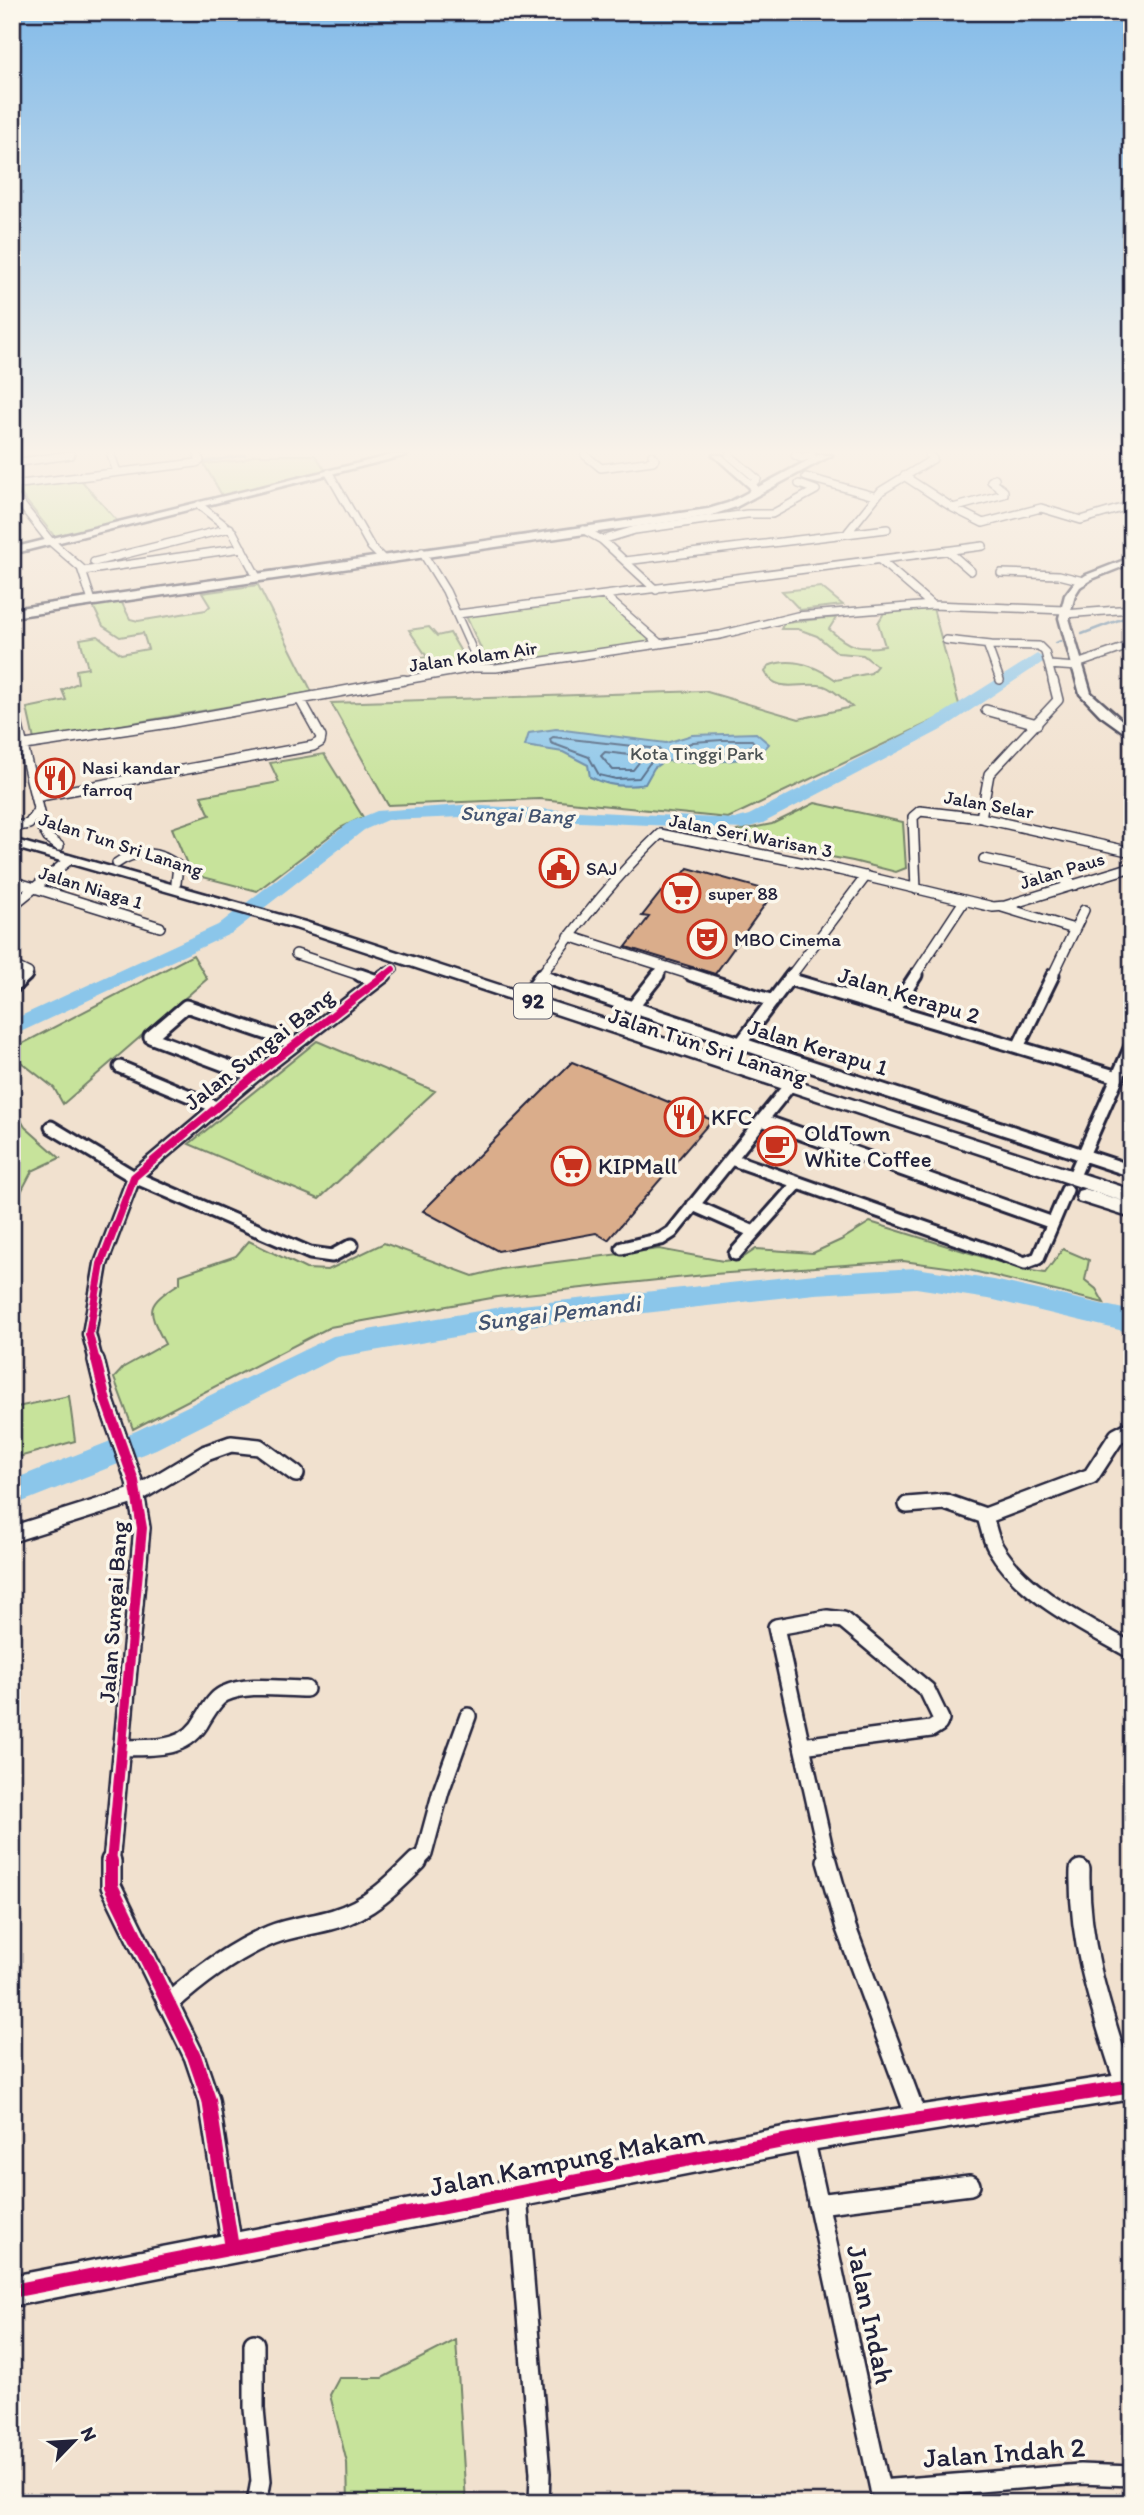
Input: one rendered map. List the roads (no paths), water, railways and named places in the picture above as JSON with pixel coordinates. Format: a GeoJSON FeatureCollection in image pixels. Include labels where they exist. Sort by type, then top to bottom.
{"type":"FeatureCollection","features":[{"type":"Feature","properties":{"kind":"highway"},"geometry":{"type":"LineString","coordinates":[[12,613],[287,572]]}},
{"type":"Feature","properties":{"kind":"main road","name":"Jalan Tun Sri Lanang"},"geometry":{"type":"LineString","coordinates":[[12,838],[59,846],[117,863],[176,883],[215,900]]}},
{"type":"Feature","properties":{"kind":"main road","name":"Jalan Tun Sri Lanang"},"geometry":{"type":"LineString","coordinates":[[12,838],[69,860],[300,925],[525,998],[725,1064],[786,1091]]}},
{"type":"Feature","properties":{"kind":"main road","name":"Jalan Tun Sri Lanang"},"geometry":{"type":"LineString","coordinates":[[275,920],[288,934],[786,1091],[1070,1184],[1132,1211]]}},
{"type":"Feature","properties":{"kind":"main road","name":"Jalan Tun Sri Lanang"},"geometry":{"type":"LineString","coordinates":[[1070,1184],[1132,1197]]}},
{"type":"Feature","properties":{"kind":"street"},"geometry":{"type":"LineString","coordinates":[[82,572],[92,601]]}},
{"type":"Feature","properties":{"kind":"street"},"geometry":{"type":"LineString","coordinates":[[255,572],[257,577]]}},
{"type":"Feature","properties":{"kind":"street"},"geometry":{"type":"LineString","coordinates":[[437,572],[477,660],[473,668]]}},
{"type":"Feature","properties":{"kind":"street"},"geometry":{"type":"LineString","coordinates":[[637,572],[656,590]]}},
{"type":"Feature","properties":{"kind":"street"},"geometry":{"type":"LineString","coordinates":[[457,614],[793,572]]}},
{"type":"Feature","properties":{"kind":"street"},"geometry":{"type":"LineString","coordinates":[[894,572],[932,605]]}},
{"type":"Feature","properties":{"kind":"street"},"geometry":{"type":"LineString","coordinates":[[1103,572],[1083,581],[1070,594],[1065,625],[1086,694],[1104,713],[1130,731]]}},
{"type":"Feature","properties":{"kind":"street"},"geometry":{"type":"LineString","coordinates":[[1001,573],[1054,574],[1083,581]]}},
{"type":"Feature","properties":{"kind":"street"},"geometry":{"type":"LineString","coordinates":[[605,596],[659,643]]}},
{"type":"Feature","properties":{"kind":"street","name":"Jalan Kolam Air"},"geometry":{"type":"LineString","coordinates":[[17,746],[473,668],[496,668],[720,635],[789,617],[932,605],[1065,612],[1132,610]]}},
{"type":"Feature","properties":{"kind":"street"},"geometry":{"type":"LineString","coordinates":[[946,640],[1039,646],[1045,652],[1059,700],[987,778],[981,818]]}},
{"type":"Feature","properties":{"kind":"street"},"geometry":{"type":"LineString","coordinates":[[991,645],[988,647],[1000,680]]}},
{"type":"Feature","properties":{"kind":"street"},"geometry":{"type":"LineString","coordinates":[[1049,665],[1077,665],[1132,645]]}},
{"type":"Feature","properties":{"kind":"street"},"geometry":{"type":"LineString","coordinates":[[35,797],[313,747],[320,742],[321,737],[300,699]]}},
{"type":"Feature","properties":{"kind":"street"},"geometry":{"type":"LineString","coordinates":[[12,701],[17,746],[35,797],[44,834],[59,846]]}},
{"type":"Feature","properties":{"kind":"street"},"geometry":{"type":"LineString","coordinates":[[986,710],[1037,724]]}},
{"type":"Feature","properties":{"kind":"street"},"geometry":{"type":"LineString","coordinates":[[12,838],[29,824],[38,810]]}},
{"type":"Feature","properties":{"kind":"street","name":"Jalan Selar"},"geometry":{"type":"LineString","coordinates":[[916,889],[914,814],[928,811],[981,818],[1132,852]]}},
{"type":"Feature","properties":{"kind":"street","name":"Jalan Seri Warisan 3"},"geometry":{"type":"LineString","coordinates":[[525,998],[569,936],[637,856],[660,834],[1002,907],[1074,929]]}},
{"type":"Feature","properties":{"kind":"street"},"geometry":{"type":"LineString","coordinates":[[984,859],[1049,873],[1074,885]]}},
{"type":"Feature","properties":{"kind":"street"},"geometry":{"type":"LineString","coordinates":[[12,906],[69,860]]}},
{"type":"Feature","properties":{"kind":"street","name":"Jalan Paus"},"geometry":{"type":"LineString","coordinates":[[1002,907],[1132,867]]}},
{"type":"Feature","properties":{"kind":"street"},"geometry":{"type":"LineString","coordinates":[[725,1064],[866,876]]}},
{"type":"Feature","properties":{"kind":"street","name":"Jalan Niaga 1"},"geometry":{"type":"LineString","coordinates":[[12,881],[160,927]]}},
{"type":"Feature","properties":{"kind":"street"},"geometry":{"type":"LineString","coordinates":[[893,1010],[964,901]]}},
{"type":"Feature","properties":{"kind":"street"},"geometry":{"type":"LineString","coordinates":[[1018,1047],[1084,910]]}},
{"type":"Feature","properties":{"kind":"street"},"geometry":{"type":"LineString","coordinates":[[569,936],[773,1001]]}},
{"type":"Feature","properties":{"kind":"street"},"geometry":{"type":"LineString","coordinates":[[296,954],[377,981]]}},
{"type":"Feature","properties":{"kind":"street"},"geometry":{"type":"LineString","coordinates":[[12,965],[28,973],[13,986]]}},
{"type":"Feature","properties":{"kind":"street"},"geometry":{"type":"LineString","coordinates":[[632,1008],[664,967]]}},
{"type":"Feature","properties":{"kind":"street","name":"Jalan Sungai Bang"},"geometry":{"type":"LineString","coordinates":[[232,2248],[209,2100],[194,2056],[111,1886],[111,1861],[142,1528],[135,1488],[106,1401],[89,1334],[101,1264],[134,1177],[254,1076],[393,969]]}},
{"type":"Feature","properties":{"kind":"street","name":"Jalan Kerapu 1"},"geometry":{"type":"LineString","coordinates":[[541,976],[739,1045],[909,1097],[1132,1171]]}},
{"type":"Feature","properties":{"kind":"street","name":"Jalan Kerapu 2"},"geometry":{"type":"LineString","coordinates":[[789,979],[1018,1047],[1132,1077]]}},
{"type":"Feature","properties":{"kind":"street"},"geometry":{"type":"LineString","coordinates":[[254,1076],[150,1039],[183,1007],[194,1008],[295,1044]]}},
{"type":"Feature","properties":{"kind":"street"},"geometry":{"type":"LineString","coordinates":[[731,1158],[1025,1263],[1038,1258],[1132,1044]]}},
{"type":"Feature","properties":{"kind":"street"},"geometry":{"type":"LineString","coordinates":[[120,1067],[216,1107]]}},
{"type":"Feature","properties":{"kind":"street"},"geometry":{"type":"LineString","coordinates":[[622,1248],[665,1237],[786,1091]]}},
{"type":"Feature","properties":{"kind":"street"},"geometry":{"type":"LineString","coordinates":[[762,1120],[1053,1223]]}},
{"type":"Feature","properties":{"kind":"street"},"geometry":{"type":"LineString","coordinates":[[51,1127],[134,1177],[310,1253],[331,1257],[343,1253],[352,1245]]}},
{"type":"Feature","properties":{"kind":"street"},"geometry":{"type":"LineString","coordinates":[[735,1254],[798,1183]]}},
{"type":"Feature","properties":{"kind":"street"},"geometry":{"type":"LineString","coordinates":[[694,1205],[754,1232]]}},
{"type":"Feature","properties":{"kind":"street"},"geometry":{"type":"LineString","coordinates":[[907,1505],[945,1502],[985,1516],[1091,1476],[1117,1436],[1132,1428]]}},
{"type":"Feature","properties":{"kind":"street"},"geometry":{"type":"LineString","coordinates":[[12,1534],[135,1488],[232,1444],[251,1444],[269,1450],[296,1474]]}},
{"type":"Feature","properties":{"kind":"street"},"geometry":{"type":"LineString","coordinates":[[985,1516],[995,1546],[1015,1570],[1061,1609],[1132,1651]]}},
{"type":"Feature","properties":{"kind":"street"},"geometry":{"type":"LineString","coordinates":[[802,1746],[931,1729],[939,1724],[940,1713],[927,1690],[843,1620],[827,1618],[776,1627],[802,1746],[829,1869],[846,1928],[917,2119]]}},
{"type":"Feature","properties":{"kind":"street"},"geometry":{"type":"LineString","coordinates":[[121,1748],[175,1744],[188,1740],[216,1699],[228,1692],[306,1689]]}},
{"type":"Feature","properties":{"kind":"street"},"geometry":{"type":"LineString","coordinates":[[168,2004],[201,1975],[248,1946],[274,1934],[335,1919],[361,1909],[385,1893],[424,1854],[441,1791],[468,1716]]}},
{"type":"Feature","properties":{"kind":"street"},"geometry":{"type":"LineString","coordinates":[[1080,1870],[1078,1897],[1083,1949],[1129,2087]]}},
{"type":"Feature","properties":{"kind":"street","name":"Jalan Kampung Makam"},"geometry":{"type":"LineString","coordinates":[[12,2291],[804,2137],[1129,2087]]}},
{"type":"Feature","properties":{"kind":"street","name":"Jalan Indah"},"geometry":{"type":"LineString","coordinates":[[804,2137],[881,2496]]}},
{"type":"Feature","properties":{"kind":"street"},"geometry":{"type":"LineString","coordinates":[[818,2204],[970,2185]]}},
{"type":"Feature","properties":{"kind":"street"},"geometry":{"type":"LineString","coordinates":[[517,2194],[540,2473],[539,2503]]}},
{"type":"Feature","properties":{"kind":"street"},"geometry":{"type":"LineString","coordinates":[[254,2344],[254,2410],[261,2481],[257,2503]]}},
{"type":"Feature","properties":{"kind":"street","name":"Jalan Indah 2"},"geometry":{"type":"LineString","coordinates":[[881,2496],[1080,2474],[1132,2476]]}},
{"type":"Feature","properties":{"kind":"water"},"geometry":{"type":"Polygon","coordinates":[[[556,729],[666,743],[692,735],[756,733],[769,744],[760,752],[735,760],[664,761],[654,768],[645,784],[624,786],[590,777],[588,765],[563,752],[525,746],[529,733],[556,729]]]}},
{"type":"Feature","properties":{"kind":"waterway","name":"Sungai Bang"},"geometry":{"type":"LineString","coordinates":[[1082,634],[1132,615]]}},
{"type":"Feature","properties":{"kind":"waterway","name":"Sungai Bang"},"geometry":{"type":"LineString","coordinates":[[1056,643],[1060,641]]}},
{"type":"Feature","properties":{"kind":"waterway","name":"Sungai Bang"},"geometry":{"type":"LineString","coordinates":[[12,1029],[225,929],[357,826],[384,815],[462,811],[736,825],[756,819],[900,746],[970,705],[1037,659]]}},
{"type":"Feature","properties":{"kind":"waterway","name":"Sungai Pemandi"},"geometry":{"type":"LineString","coordinates":[[12,1493],[146,1440],[333,1347],[502,1318],[815,1284],[916,1278],[994,1290],[1132,1322]]}},
{"type":"Feature","properties":{"kind":"place","name":"Nasi kandar farroq"},"geometry":{"type":"Point","coordinates":[55,778]}},
{"type":"Feature","properties":{"kind":"place","name":"SAJ"},"geometry":{"type":"Point","coordinates":[559,868]}},
{"type":"Feature","properties":{"kind":"place","name":"super 88"},"geometry":{"type":"Point","coordinates":[681,893]}},
{"type":"Feature","properties":{"kind":"place","name":"MBO Cinema"},"geometry":{"type":"Point","coordinates":[707,939]}},
{"type":"Feature","properties":{"kind":"place","name":"KFC"},"geometry":{"type":"Point","coordinates":[684,1117]}},
{"type":"Feature","properties":{"kind":"place","name":"OldTown White Coffee"},"geometry":{"type":"Point","coordinates":[777,1146]}},
{"type":"Feature","properties":{"kind":"place","name":"KIPMall"},"geometry":{"type":"Point","coordinates":[571,1166]}},
{"type":"Feature","properties":{"kind":"park label","name":"Kota Tinggi Park"},"geometry":{"type":"Point","coordinates":[697,753]}}]}
